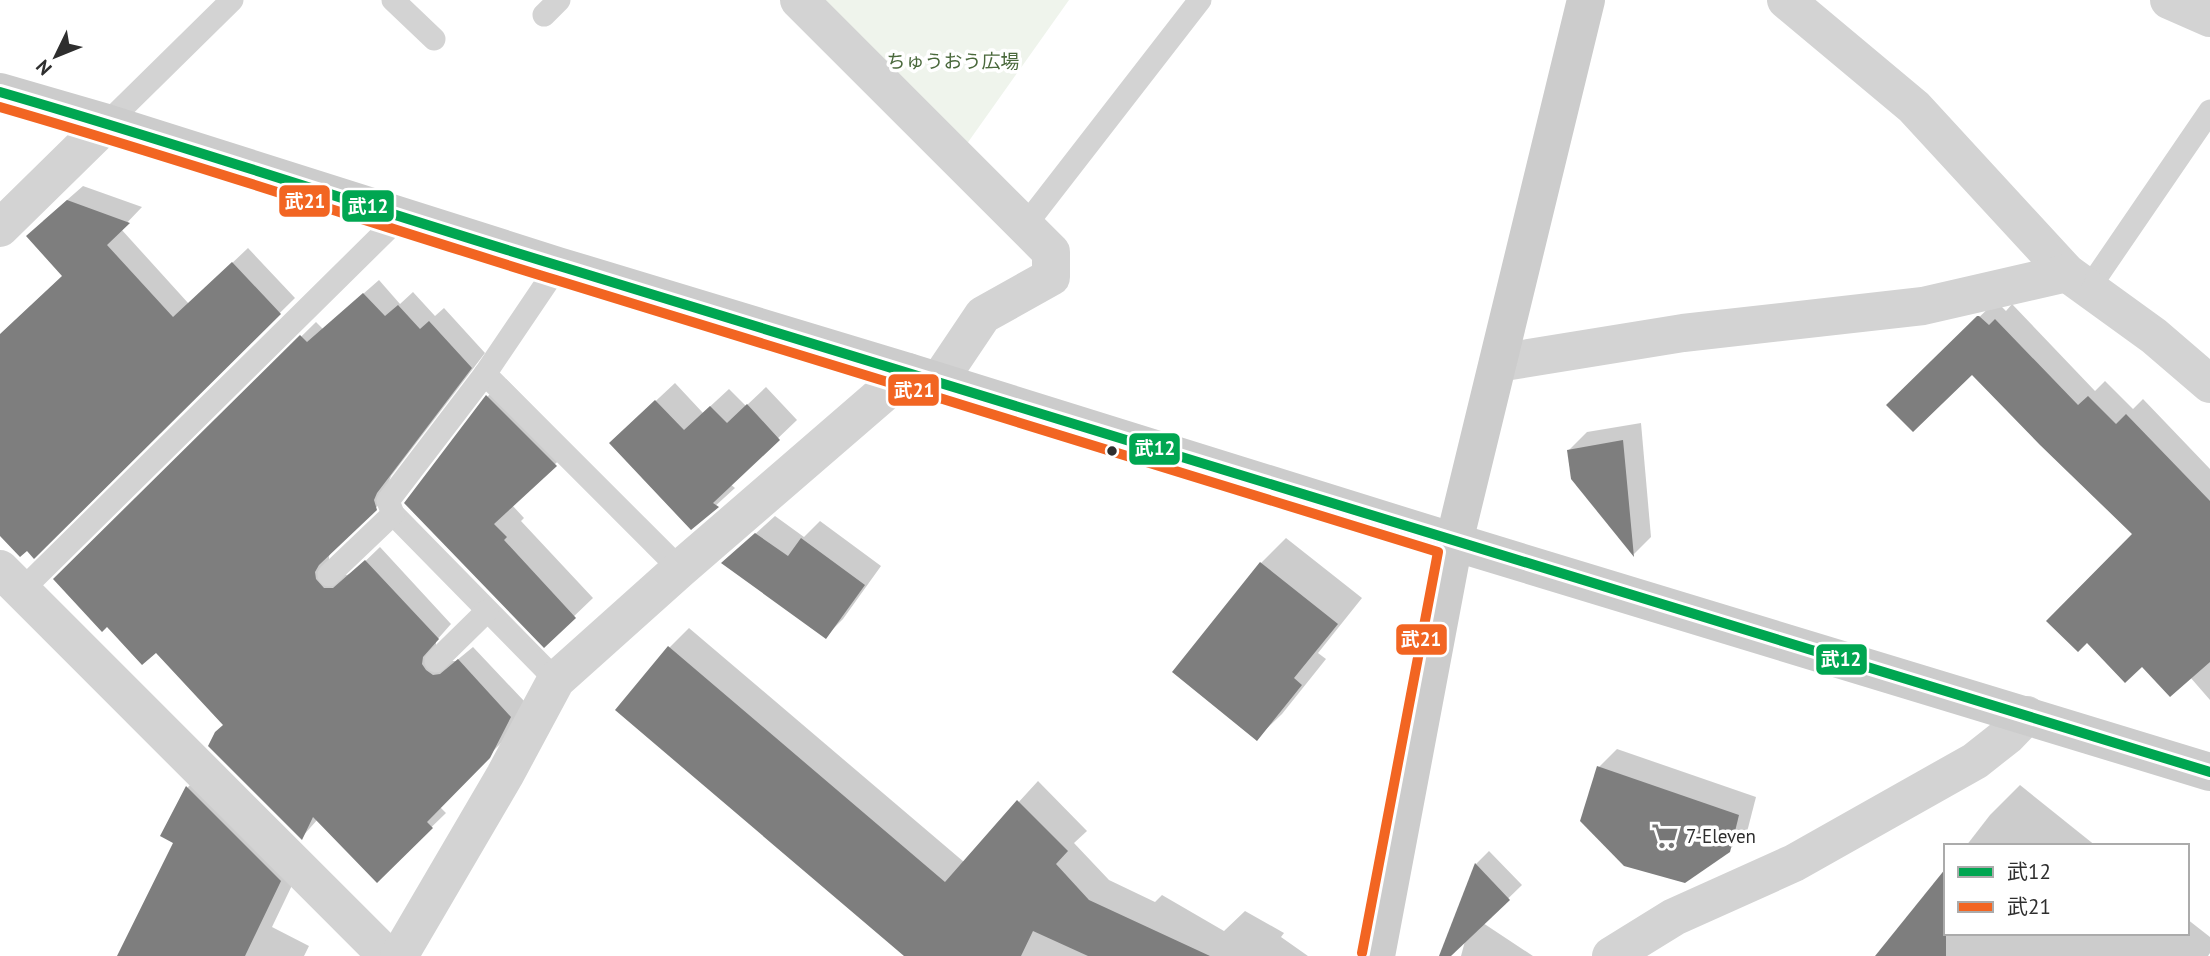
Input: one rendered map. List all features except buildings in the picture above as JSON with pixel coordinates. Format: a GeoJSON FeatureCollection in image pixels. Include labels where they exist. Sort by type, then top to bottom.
{"type":"FeatureCollection","features":[{"type":"Feature","properties":{"kind":"main road"},"geometry":{"type":"LineString","coordinates":[[1376,956],[1454,542],[1586,0]]}},
{"type":"Feature","properties":{"kind":"main road"},"geometry":{"type":"LineString","coordinates":[[0,92],[1454,542],[2210,772]]}},
{"type":"Feature","properties":{"kind":"street"},"geometry":{"type":"LineString","coordinates":[[399,956],[505,775],[556,680],[680,569],[923,377],[983,315],[1051,277],[1051,252],[799,0]]}},
{"type":"Feature","properties":{"kind":"street"},"geometry":{"type":"LineString","coordinates":[[1786,0],[1914,107],[2078,280],[2154,336],[2210,384]]}},
{"type":"Feature","properties":{"kind":"street"},"geometry":{"type":"LineString","coordinates":[[2169,0],[2210,18]]}},
{"type":"Feature","properties":{"kind":"street"},"geometry":{"type":"LineString","coordinates":[[0,228],[107,124]]}},
{"type":"Feature","properties":{"kind":"street"},"geometry":{"type":"LineString","coordinates":[[1497,363],[1683,333],[1923,306],[2078,280]]}},
{"type":"Feature","properties":{"kind":"street"},"geometry":{"type":"LineString","coordinates":[[11,580],[387,956]]}},
{"type":"Feature","properties":{"kind":"street"},"geometry":{"type":"LineString","coordinates":[[1611,956],[1674,917],[1794,863],[1975,761],[2008,735],[2027,715]]}},
{"type":"Feature","properties":{"kind":"lane"},"geometry":{"type":"LineString","coordinates":[[107,124],[232,0]]}},
{"type":"Feature","properties":{"kind":"lane"},"geometry":{"type":"LineString","coordinates":[[393,0],[434,39]]}},
{"type":"Feature","properties":{"kind":"lane"},"geometry":{"type":"LineString","coordinates":[[1024,227],[1200,0]]}},
{"type":"Feature","properties":{"kind":"lane"},"geometry":{"type":"LineString","coordinates":[[2078,280],[2210,111]]}},
{"type":"Feature","properties":{"kind":"lane"},"geometry":{"type":"LineString","coordinates":[[11,580],[401,216]]}},
{"type":"Feature","properties":{"kind":"lane"},"geometry":{"type":"LineString","coordinates":[[556,680],[393,514],[388,501],[485,374],[558,266]]}},
{"type":"Feature","properties":{"kind":"lane"},"geometry":{"type":"LineString","coordinates":[[485,374],[680,569]]}},
{"type":"Feature","properties":{"kind":"lane"},"geometry":{"type":"LineString","coordinates":[[329,575],[393,514]]}},
{"type":"Feature","properties":{"kind":"lane"},"geometry":{"type":"LineString","coordinates":[[436,661],[487,611]]}},
{"type":"Feature","properties":{"kind":"green space","name":"ちゅうおう広場"},"geometry":{"type":"Polygon","coordinates":[[[814,0],[1069,0],[959,155],[814,0]]]}},
{"type":"Feature","properties":{"kind":"transit line","name":"武12"},"geometry":{"type":"LineString","coordinates":[[0,92],[2210,772]]}},
{"type":"Feature","properties":{"kind":"transit line","name":"武21"},"geometry":{"type":"LineString","coordinates":[[0,107],[1438,552],[1362,953]]}},
{"type":"Feature","properties":{"kind":"place","name":"7-Eleven"},"geometry":{"type":"Point","coordinates":[1665,836]}}]}
